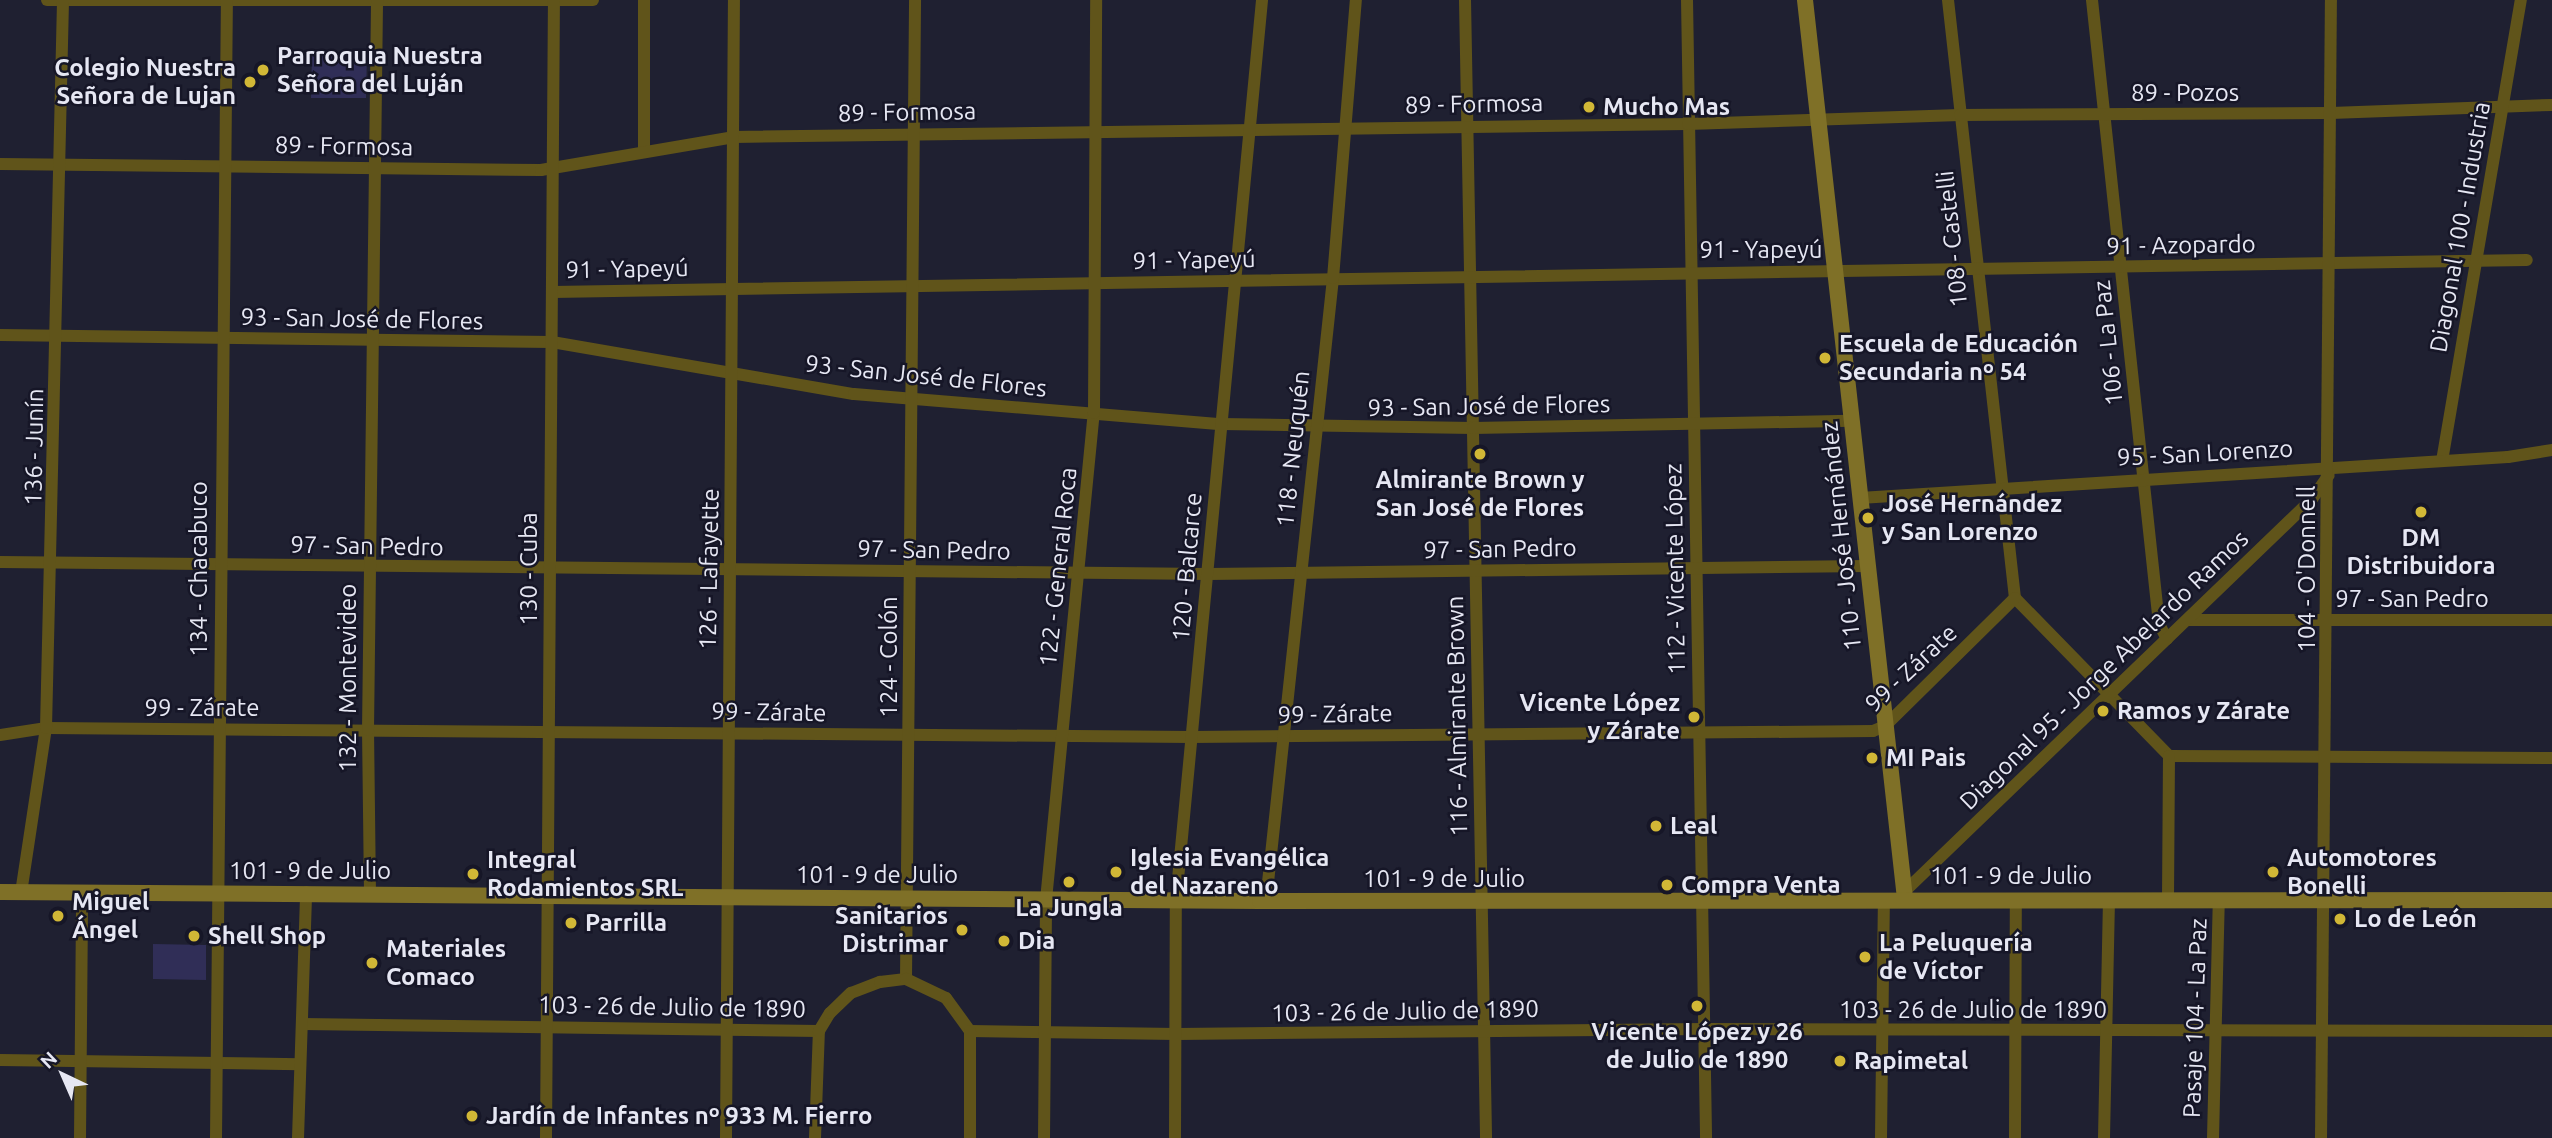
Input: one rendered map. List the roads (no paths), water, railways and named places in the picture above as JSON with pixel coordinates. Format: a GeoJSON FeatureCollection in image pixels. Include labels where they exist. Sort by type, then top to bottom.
{"type":"FeatureCollection","features":[{"type":"Feature","properties":{"kind":"street"},"geometry":{"type":"LineString","coordinates":[[47,0],[593,0]]}},
{"type":"Feature","properties":{"kind":"street","name":"136 - Junín"},"geometry":{"type":"LineString","coordinates":[[21,892],[46,728],[53,562],[63,0]]}},
{"type":"Feature","properties":{"kind":"street"},"geometry":{"type":"LineString","coordinates":[[644,0],[644,152]]}},
{"type":"Feature","properties":{"kind":"street","name":"126 - Lafayette"},"geometry":{"type":"LineString","coordinates":[[726,1138],[734,0]]}},
{"type":"Feature","properties":{"kind":"street","name":"124 - Colón"},"geometry":{"type":"LineString","coordinates":[[906,979],[915,0]]}},
{"type":"Feature","properties":{"kind":"street","name":"122 - General Roca"},"geometry":{"type":"LineString","coordinates":[[1044,1138],[1046,900],[1094,413],[1096,0]]}},
{"type":"Feature","properties":{"kind":"street","name":"120 - Balcarce"},"geometry":{"type":"LineString","coordinates":[[1175,1138],[1176,900],[1262,0]]}},
{"type":"Feature","properties":{"kind":"street","name":"118 - Neuquén"},"geometry":{"type":"LineString","coordinates":[[1266,901],[1281,736],[1333,278],[1356,0]]}},
{"type":"Feature","properties":{"kind":"street","name":"116 - Almirante Brown"},"geometry":{"type":"LineString","coordinates":[[1465,0],[1486,1138]]}},
{"type":"Feature","properties":{"kind":"street","name":"112 - Vicente López"},"geometry":{"type":"LineString","coordinates":[[1687,0],[1706,1138]]}},
{"type":"Feature","properties":{"kind":"street","name":"110 - José Hernández"},"geometry":{"type":"LineString","coordinates":[[1805,0],[1905,895]]}},
{"type":"Feature","properties":{"kind":"street","name":"108 - Castelli"},"geometry":{"type":"LineString","coordinates":[[1948,0],[1975,267],[2015,598]]}},
{"type":"Feature","properties":{"kind":"street","name":"106 - La Paz"},"geometry":{"type":"LineString","coordinates":[[2092,0],[2159,624],[2167,639]]}},
{"type":"Feature","properties":{"kind":"street","name":"104 - O'Donnell"},"geometry":{"type":"LineString","coordinates":[[2321,1138],[2327,759],[2331,0]]}},
{"type":"Feature","properties":{"kind":"street","name":"Diagonal 100 - Industria"},"geometry":{"type":"LineString","coordinates":[[2442,461],[2521,0]]}},
{"type":"Feature","properties":{"kind":"street","name":"134 - Chacabuco"},"geometry":{"type":"LineString","coordinates":[[216,1138],[219,566],[227,1]]}},
{"type":"Feature","properties":{"kind":"street","name":"132 - Montevideo"},"geometry":{"type":"LineString","coordinates":[[370,893],[368,730],[372,340],[378,167],[377,1]]}},
{"type":"Feature","properties":{"kind":"street","name":"130 - Cuba"},"geometry":{"type":"LineString","coordinates":[[546,1138],[554,2]]}},
{"type":"Feature","properties":{"kind":"street","name":"89 - Pozos"},"geometry":{"type":"LineString","coordinates":[[1818,118],[2331,113],[2552,105]]}},
{"type":"Feature","properties":{"kind":"street","name":"89 - Formosa"},"geometry":{"type":"LineString","coordinates":[[0,164],[553,169],[734,137],[1688,124],[1818,118]]}},
{"type":"Feature","properties":{"kind":"street","name":"91 - Azopardo"},"geometry":{"type":"LineString","coordinates":[[1835,271],[2527,260]]}},
{"type":"Feature","properties":{"kind":"street","name":"91 - Yapeyú"},"geometry":{"type":"LineString","coordinates":[[553,292],[1691,271],[1835,271]]}},
{"type":"Feature","properties":{"kind":"street","name":"93 - San José de Flores"},"geometry":{"type":"LineString","coordinates":[[0,335],[552,342],[836,392],[1221,424],[1317,429],[1851,421]]}},
{"type":"Feature","properties":{"kind":"street","name":"95 - San Lorenzo"},"geometry":{"type":"LineString","coordinates":[[1860,498],[2143,477],[2329,472],[2552,450]]}},
{"type":"Feature","properties":{"kind":"street","name":"Diagonal 95 - Jorge Abelardo Ramos"},"geometry":{"type":"LineString","coordinates":[[1905,895],[2312,499],[2329,472]]}},
{"type":"Feature","properties":{"kind":"street","name":"97 - San Pedro"},"geometry":{"type":"LineString","coordinates":[[0,562],[370,568],[1208,574],[1867,566]]}},
{"type":"Feature","properties":{"kind":"street"},"geometry":{"type":"LineString","coordinates":[[2015,598],[2169,756],[2327,759],[2552,758]]}},
{"type":"Feature","properties":{"kind":"street","name":"99 - Zárate"},"geometry":{"type":"LineString","coordinates":[[0,735],[46,728],[1192,737],[1700,730],[1873,731],[1885,726],[2015,598]]}},
{"type":"Feature","properties":{"kind":"street","name":"97 - San Pedro"},"geometry":{"type":"LineString","coordinates":[[2188,620],[2552,620]]}},
{"type":"Feature","properties":{"kind":"street"},"geometry":{"type":"LineString","coordinates":[[2168,898],[2169,756]]}},
{"type":"Feature","properties":{"kind":"street","name":"101 - 9 de Julio"},"geometry":{"type":"LineString","coordinates":[[0,892],[1482,902],[1884,900],[1905,895],[2016,899],[2552,900]]}},
{"type":"Feature","properties":{"kind":"street"},"geometry":{"type":"LineString","coordinates":[[298,1138],[306,892]]}},
{"type":"Feature","properties":{"kind":"street"},"geometry":{"type":"LineString","coordinates":[[80,1138],[82,893]]}},
{"type":"Feature","properties":{"kind":"street"},"geometry":{"type":"LineString","coordinates":[[2015,1138],[2016,899]]}},
{"type":"Feature","properties":{"kind":"street"},"geometry":{"type":"LineString","coordinates":[[2104,1138],[2109,899]]}},
{"type":"Feature","properties":{"kind":"street","name":"Pasaje 104 - La Paz"},"geometry":{"type":"LineString","coordinates":[[2213,1138],[2220,899]]}},
{"type":"Feature","properties":{"kind":"street"},"geometry":{"type":"LineString","coordinates":[[1881,1138],[1884,900]]}},
{"type":"Feature","properties":{"kind":"street"},"geometry":{"type":"LineString","coordinates":[[906,979],[946,998],[970,1031],[970,1138]]}},
{"type":"Feature","properties":{"kind":"street","name":"103 - 26 de Julio de 1890"},"geometry":{"type":"LineString","coordinates":[[302,1024],[819,1031],[830,1013],[851,993],[880,982],[906,979]]}},
{"type":"Feature","properties":{"kind":"street","name":"103 - 26 de Julio de 1890"},"geometry":{"type":"LineString","coordinates":[[970,1031],[1177,1034],[1483,1030],[2016,1033],[2323,1028],[2552,1031]]}},
{"type":"Feature","properties":{"kind":"street"},"geometry":{"type":"LineString","coordinates":[[815,1138],[819,1031]]}},
{"type":"Feature","properties":{"kind":"street"},"geometry":{"type":"LineString","coordinates":[[0,1060],[300,1064]]}},
{"type":"Feature","properties":{"kind":"place","name":"Parroquia Nuestra Señora del Luján"},"geometry":{"type":"Point","coordinates":[263,70]}},
{"type":"Feature","properties":{"kind":"place","name":"Colegio Nuestra Señora de Lujan"},"geometry":{"type":"Point","coordinates":[250,82]}},
{"type":"Feature","properties":{"kind":"place","name":"Mucho Mas"},"geometry":{"type":"Point","coordinates":[1589,107]}},
{"type":"Feature","properties":{"kind":"place","name":"Escuela de Educación Secundaria nº 54"},"geometry":{"type":"Point","coordinates":[1825,358]}},
{"type":"Feature","properties":{"kind":"place","name":"Almirante Brown y San José de Flores"},"geometry":{"type":"Point","coordinates":[1480,454]}},
{"type":"Feature","properties":{"kind":"place","name":"DM Distribuidora"},"geometry":{"type":"Point","coordinates":[2421,512]}},
{"type":"Feature","properties":{"kind":"place","name":"José Hernández y San Lorenzo"},"geometry":{"type":"Point","coordinates":[1868,518]}},
{"type":"Feature","properties":{"kind":"place","name":"Ramos y Zárate"},"geometry":{"type":"Point","coordinates":[2103,711]}},
{"type":"Feature","properties":{"kind":"place","name":"Vicente López y Zárate"},"geometry":{"type":"Point","coordinates":[1694,717]}},
{"type":"Feature","properties":{"kind":"place","name":"MI Pais"},"geometry":{"type":"Point","coordinates":[1872,758]}},
{"type":"Feature","properties":{"kind":"place","name":"Leal"},"geometry":{"type":"Point","coordinates":[1656,826]}},
{"type":"Feature","properties":{"kind":"place","name":"Iglesia Evangélica del Nazareno"},"geometry":{"type":"Point","coordinates":[1116,872]}},
{"type":"Feature","properties":{"kind":"place","name":"Automotores Bonelli"},"geometry":{"type":"Point","coordinates":[2273,872]}},
{"type":"Feature","properties":{"kind":"place","name":"Integral Rodamientos SRL"},"geometry":{"type":"Point","coordinates":[473,874]}},
{"type":"Feature","properties":{"kind":"place","name":"La Jungla"},"geometry":{"type":"Point","coordinates":[1069,882]}},
{"type":"Feature","properties":{"kind":"place","name":"Compra Venta"},"geometry":{"type":"Point","coordinates":[1667,885]}},
{"type":"Feature","properties":{"kind":"place","name":"Miguel Ángel"},"geometry":{"type":"Point","coordinates":[58,916]}},
{"type":"Feature","properties":{"kind":"place","name":"Lo de León"},"geometry":{"type":"Point","coordinates":[2340,919]}},
{"type":"Feature","properties":{"kind":"place","name":"Parrilla"},"geometry":{"type":"Point","coordinates":[571,923]}},
{"type":"Feature","properties":{"kind":"place","name":"Sanitarios Distrimar"},"geometry":{"type":"Point","coordinates":[962,930]}},
{"type":"Feature","properties":{"kind":"place","name":"Shell Shop"},"geometry":{"type":"Point","coordinates":[194,936]}},
{"type":"Feature","properties":{"kind":"place","name":"Dia"},"geometry":{"type":"Point","coordinates":[1004,941]}},
{"type":"Feature","properties":{"kind":"place","name":"La Peluquería de Víctor"},"geometry":{"type":"Point","coordinates":[1865,957]}},
{"type":"Feature","properties":{"kind":"place","name":"Materiales Comaco"},"geometry":{"type":"Point","coordinates":[372,963]}},
{"type":"Feature","properties":{"kind":"place","name":"Vicente López y 26 de Julio de 1890"},"geometry":{"type":"Point","coordinates":[1697,1006]}},
{"type":"Feature","properties":{"kind":"place","name":"Rapimetal"},"geometry":{"type":"Point","coordinates":[1840,1061]}},
{"type":"Feature","properties":{"kind":"place","name":"Jardín de Infantes nº 933 M. Fierro"},"geometry":{"type":"Point","coordinates":[472,1116]}}]}
